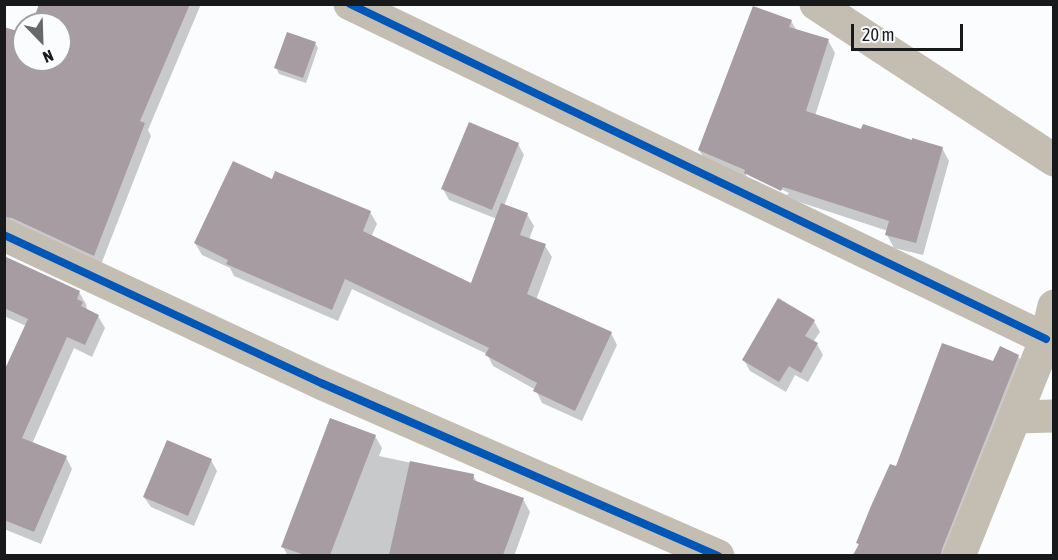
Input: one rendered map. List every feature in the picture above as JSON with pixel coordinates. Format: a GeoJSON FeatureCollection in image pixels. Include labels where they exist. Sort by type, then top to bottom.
{"type":"FeatureCollection","features":[{"type":"Feature","properties":{"kind":"street"},"geometry":{"type":"LineString","coordinates":[[350,4],[1046,339]]}},
{"type":"Feature","properties":{"kind":"street"},"geometry":{"type":"LineString","coordinates":[[816,4],[1053,160]]}},
{"type":"Feature","properties":{"kind":"street"},"geometry":{"type":"LineString","coordinates":[[4,235],[321,383],[718,555]]}},
{"type":"Feature","properties":{"kind":"street"},"geometry":{"type":"LineString","coordinates":[[959,555],[1046,339],[1053,306]]}},
{"type":"Feature","properties":{"kind":"street"},"geometry":{"type":"LineString","coordinates":[[1015,417],[1053,417]]}},
{"type":"Feature","properties":{"kind":"building"},"geometry":{"type":"Polygon","coordinates":[[[39,4],[190,4],[140,121],[145,123],[94,256],[12,218],[4,217],[4,27],[12,29],[12,72],[72,72],[72,12],[36,12],[39,4]]]}},
{"type":"Feature","properties":{"kind":"building"},"geometry":{"type":"Polygon","coordinates":[[[753,6],[792,20],[789,27],[829,39],[806,111],[861,129],[863,124],[912,140],[912,138],[943,147],[916,243],[885,235],[889,221],[783,187],[781,191],[744,173],[745,170],[698,150],[753,6]]]}},
{"type":"Feature","properties":{"kind":"building"},"geometry":{"type":"Polygon","coordinates":[[[287,32],[316,42],[303,78],[274,68],[287,32]]]}},
{"type":"Feature","properties":{"kind":"building"},"geometry":{"type":"Polygon","coordinates":[[[469,122],[519,143],[492,210],[441,189],[469,122]]]}},
{"type":"Feature","properties":{"kind":"building"},"geometry":{"type":"Polygon","coordinates":[[[233,161],[272,179],[275,171],[371,211],[363,231],[471,283],[501,203],[528,213],[520,235],[546,244],[527,294],[612,332],[575,411],[533,391],[537,383],[485,355],[489,348],[345,279],[332,310],[226,264],[228,260],[194,243],[233,161]]]}},
{"type":"Feature","properties":{"kind":"building"},"geometry":{"type":"Polygon","coordinates":[[[4,256],[80,291],[77,299],[83,302],[81,306],[99,315],[85,345],[67,337],[22,438],[67,456],[34,532],[4,520],[4,371],[28,319],[4,308],[4,256]]]}},
{"type":"Feature","properties":{"kind":"building"},"geometry":{"type":"Polygon","coordinates":[[[778,298],[815,320],[805,336],[818,343],[801,373],[789,366],[779,382],[742,360],[778,298]]]}},
{"type":"Feature","properties":{"kind":"building"},"geometry":{"type":"Polygon","coordinates":[[[942,343],[993,361],[1000,346],[1019,355],[941,555],[853,555],[890,464],[896,466],[942,343]]]}},
{"type":"Feature","properties":{"kind":"building"},"geometry":{"type":"Polygon","coordinates":[[[330,418],[376,435],[330,555],[305,555],[281,547],[330,418]]]}},
{"type":"Feature","properties":{"kind":"building"},"geometry":{"type":"Polygon","coordinates":[[[167,440],[212,459],[188,516],[143,497],[167,440]]]}},
{"type":"Feature","properties":{"kind":"building"},"geometry":{"type":"Polygon","coordinates":[[[410,461],[474,474],[473,480],[524,498],[503,555],[389,555],[410,461]]]}},
{"type":"Feature","properties":{"kind":"cycle path"},"geometry":{"type":"LineString","coordinates":[[350,4],[1046,339]]}},
{"type":"Feature","properties":{"kind":"cycle path"},"geometry":{"type":"LineString","coordinates":[[4,235],[321,383],[718,556]]}}]}
